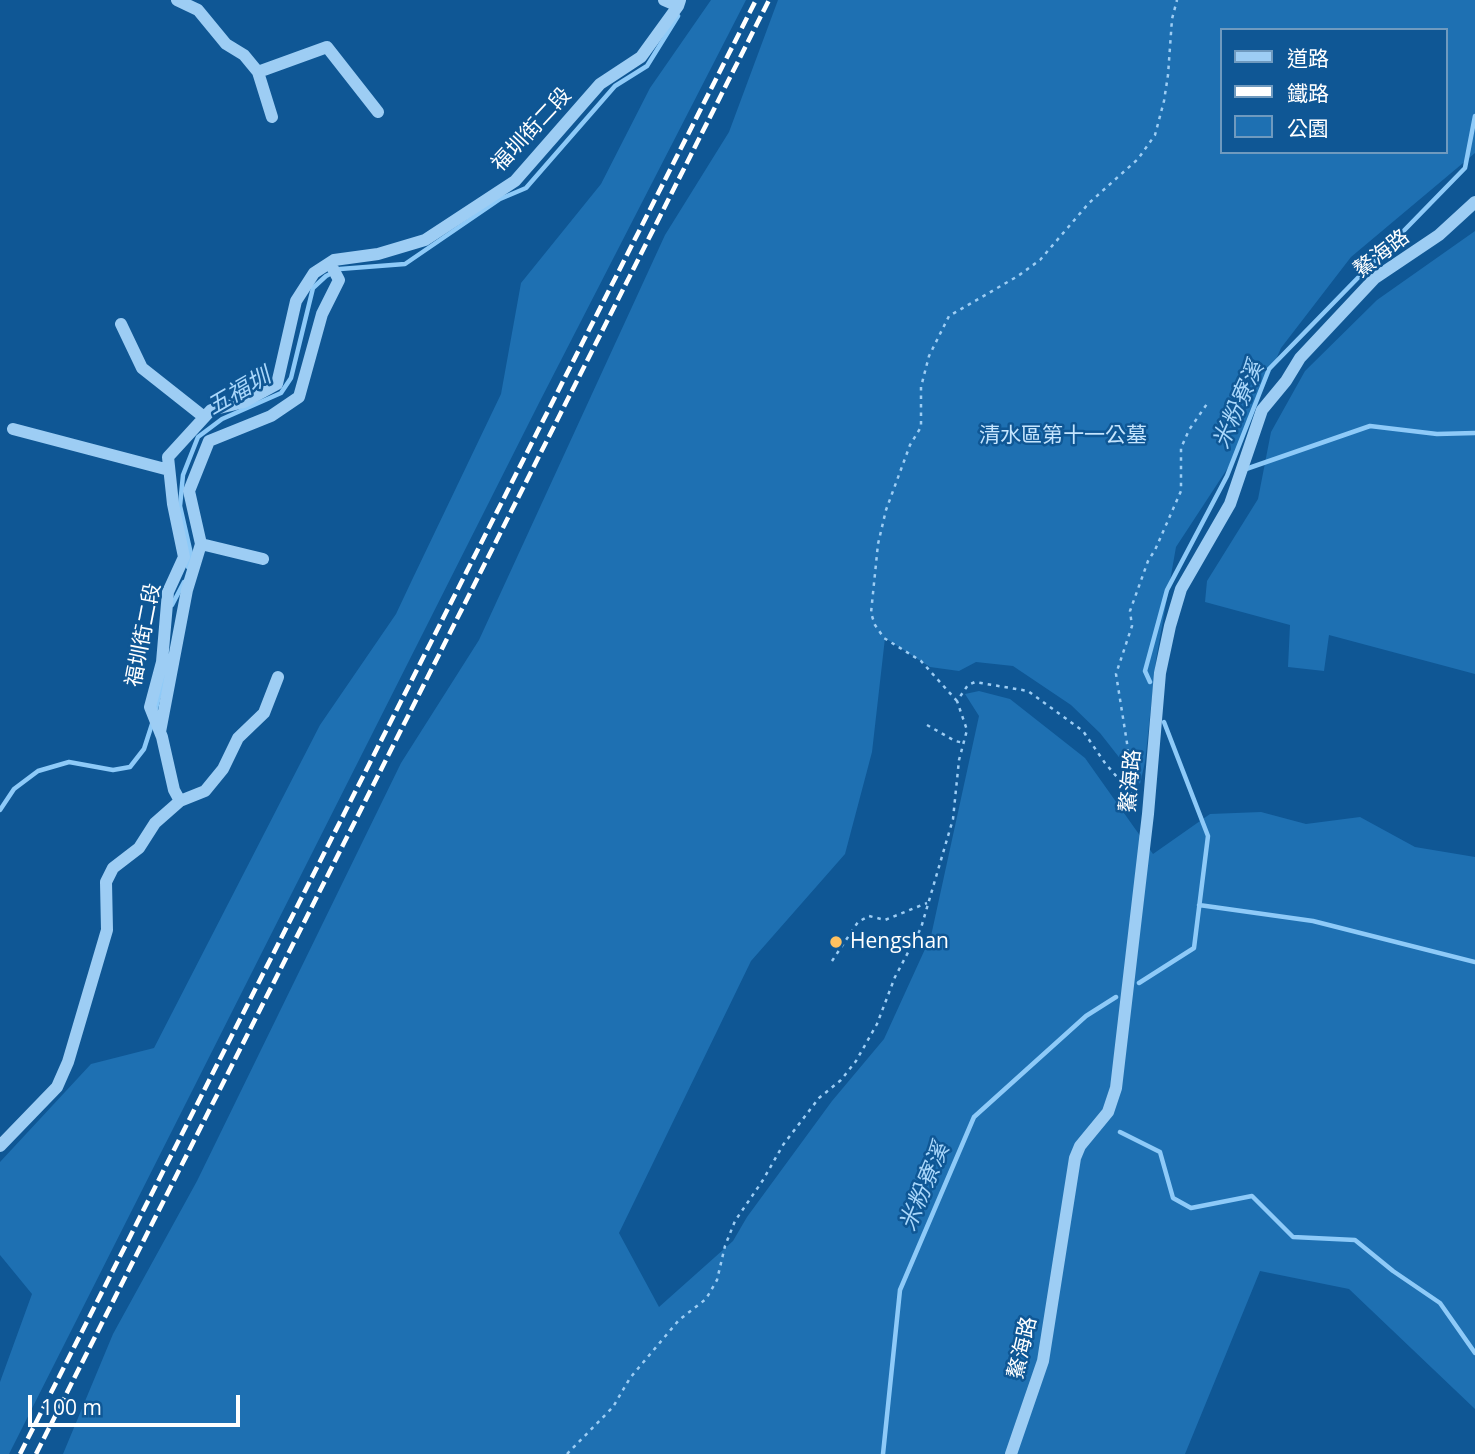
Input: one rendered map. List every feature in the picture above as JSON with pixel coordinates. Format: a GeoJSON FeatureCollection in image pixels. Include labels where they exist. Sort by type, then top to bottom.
{"type":"FeatureCollection","features":[{"type":"Feature","properties":{"kind":"lane"},"geometry":{"type":"LineString","coordinates":[[177,0],[198,10],[226,44],[244,55],[258,72],[272,117]]}},
{"type":"Feature","properties":{"kind":"lane"},"geometry":{"type":"LineString","coordinates":[[664,0],[679,3]]}},
{"type":"Feature","properties":{"kind":"lane","name":"福圳街二段"},"geometry":{"type":"LineString","coordinates":[[330,263],[334,260],[377,254],[425,240],[515,181],[600,84],[640,57],[679,3]]}},
{"type":"Feature","properties":{"kind":"lane"},"geometry":{"type":"LineString","coordinates":[[258,72],[327,47],[378,112]]}},
{"type":"Feature","properties":{"kind":"lane","name":"鰲海路"},"geometry":{"type":"LineString","coordinates":[[1011,1454],[1043,1361],[1075,1158],[1080,1146],[1108,1112],[1116,1088],[1148,814],[1160,673],[1181,589],[1230,504],[1262,410],[1286,381],[1300,358],[1375,278],[1439,235],[1475,202]]}},
{"type":"Feature","properties":{"kind":"lane"},"geometry":{"type":"LineString","coordinates":[[13,429],[169,470],[168,457],[211,410],[244,402],[277,383],[296,301],[314,273],[330,263],[339,281],[322,314],[299,397],[271,416],[209,441],[189,491],[201,544],[187,590],[160,732]]}},
{"type":"Feature","properties":{"kind":"lane"},"geometry":{"type":"LineString","coordinates":[[121,324],[142,368],[204,417]]}},
{"type":"Feature","properties":{"kind":"lane","name":"福圳街二段"},"geometry":{"type":"LineString","coordinates":[[169,470],[184,557],[168,592],[162,662],[150,707],[160,732],[174,790],[180,801]]}},
{"type":"Feature","properties":{"kind":"lane"},"geometry":{"type":"LineString","coordinates":[[201,544],[263,559]]}},
{"type":"Feature","properties":{"kind":"lane"},"geometry":{"type":"LineString","coordinates":[[0,1146],[57,1087],[68,1062],[107,930],[106,882],[113,868],[139,848],[155,823],[180,801],[205,791],[223,769],[238,738],[264,713],[278,677]]}},
{"type":"Feature","properties":{"kind":"path"},"geometry":{"type":"LineString","coordinates":[[568,1454],[614,1407],[630,1378],[679,1320],[706,1299],[718,1280],[725,1246],[734,1221],[763,1180],[783,1145],[818,1098],[841,1080],[856,1061],[877,1024],[895,977],[921,929],[953,819],[959,760],[967,730],[957,701],[921,662],[884,638],[874,625],[871,613],[878,544],[886,510],[910,445],[921,427],[921,387],[929,356],[949,316],[1040,260],[1088,203],[1138,159],[1155,135],[1168,75],[1172,19],[1177,0]]}},
{"type":"Feature","properties":{"kind":"path"},"geometry":{"type":"LineString","coordinates":[[1125,786],[1129,770],[1128,743],[1116,674],[1132,626],[1130,611],[1148,561],[1181,491],[1181,448],[1189,430],[1209,401]]}},
{"type":"Feature","properties":{"kind":"path"},"geometry":{"type":"LineString","coordinates":[[957,701],[968,685],[975,682],[1028,691],[1083,731],[1105,764],[1148,814]]}},
{"type":"Feature","properties":{"kind":"path"},"geometry":{"type":"LineString","coordinates":[[927,725],[954,741],[964,743]]}},
{"type":"Feature","properties":{"kind":"path"},"geometry":{"type":"LineString","coordinates":[[832,961],[858,922],[869,916],[885,920],[894,914],[927,903]]}},
{"type":"Feature","properties":{"kind":"green space"},"geometry":{"type":"Polygon","coordinates":[[[711,0],[746,0],[540,401],[9,1454],[0,1454],[0,1382],[32,1294],[0,1255],[0,1162],[91,1064],[154,1048],[320,725],[396,614],[501,394],[521,283],[601,184],[650,88],[711,0]]]}},
{"type":"Feature","properties":{"kind":"green space","name":"清水區第十一公墓"},"geometry":{"type":"Polygon","coordinates":[[[778,0],[1475,0],[1475,153],[1351,257],[1281,348],[1231,463],[1176,547],[1156,660],[1145,762],[1140,784],[1100,733],[1071,705],[1013,666],[976,662],[959,671],[930,667],[885,638],[872,752],[845,854],[751,961],[619,1233],[659,1307],[733,1241],[747,1217],[832,1101],[884,1039],[931,936],[979,716],[965,694],[979,691],[1010,699],[1085,758],[1153,854],[1210,814],[1261,812],[1306,824],[1360,817],[1415,847],[1475,857],[1475,1409],[1349,1289],[1260,1271],[1185,1454],[63,1454],[113,1334],[197,1181],[401,763],[479,640],[665,235],[729,132],[778,0]]]}},
{"type":"Feature","properties":{"kind":"green space"},"geometry":{"type":"Polygon","coordinates":[[[1475,231],[1475,674],[1329,635],[1324,671],[1288,667],[1290,625],[1205,602],[1207,581],[1258,499],[1271,432],[1305,371],[1377,300],[1475,231]]]}},
{"type":"Feature","properties":{"kind":"waterway","name":"五福圳"},"geometry":{"type":"LineString","coordinates":[[188,567],[191,554],[180,506],[183,475],[198,437],[222,419],[281,393],[291,378],[313,288],[326,276],[340,269],[405,264],[500,199],[526,188],[615,86],[647,66],[678,16]]}},
{"type":"Feature","properties":{"kind":"waterway","name":"米粉寮溪"},"geometry":{"type":"LineString","coordinates":[[1150,682],[1145,671],[1167,590],[1227,476],[1269,369],[1465,168],[1475,116]]}},
{"type":"Feature","properties":{"kind":"waterway"},"geometry":{"type":"LineString","coordinates":[[1246,469],[1370,426],[1437,434],[1475,433]]}},
{"type":"Feature","properties":{"kind":"waterway","name":"五福圳"},"geometry":{"type":"LineString","coordinates":[[172,605],[184,582]]}},
{"type":"Feature","properties":{"kind":"waterway","name":"五福圳"},"geometry":{"type":"LineString","coordinates":[[155,712],[164,677]]}},
{"type":"Feature","properties":{"kind":"waterway","name":"五福圳"},"geometry":{"type":"LineString","coordinates":[[0,810],[14,789],[38,771],[69,762],[113,770],[130,767],[144,749],[153,721]]}},
{"type":"Feature","properties":{"kind":"waterway","name":"米粉寮溪"},"geometry":{"type":"LineString","coordinates":[[1139,983],[1194,948],[1208,836],[1164,722]]}},
{"type":"Feature","properties":{"kind":"waterway"},"geometry":{"type":"LineString","coordinates":[[1199,905],[1313,921],[1475,962]]}},
{"type":"Feature","properties":{"kind":"waterway","name":"米粉寮溪"},"geometry":{"type":"LineString","coordinates":[[883,1454],[900,1290],[974,1117],[1086,1016],[1116,997]]}},
{"type":"Feature","properties":{"kind":"waterway"},"geometry":{"type":"LineString","coordinates":[[1120,1132],[1160,1152],[1173,1198],[1191,1208],[1252,1196],[1293,1237],[1355,1240],[1393,1271],[1440,1303],[1475,1353]]}},
{"type":"Feature","properties":{"kind":"railway"},"geometry":{"type":"LineString","coordinates":[[20,1454],[756,0]]}},
{"type":"Feature","properties":{"kind":"railway"},"geometry":{"type":"LineString","coordinates":[[36,1454],[769,0]]}},
{"type":"Feature","properties":{"kind":"place","name":"Hengshan"},"geometry":{"type":"Point","coordinates":[836,942]}}]}
